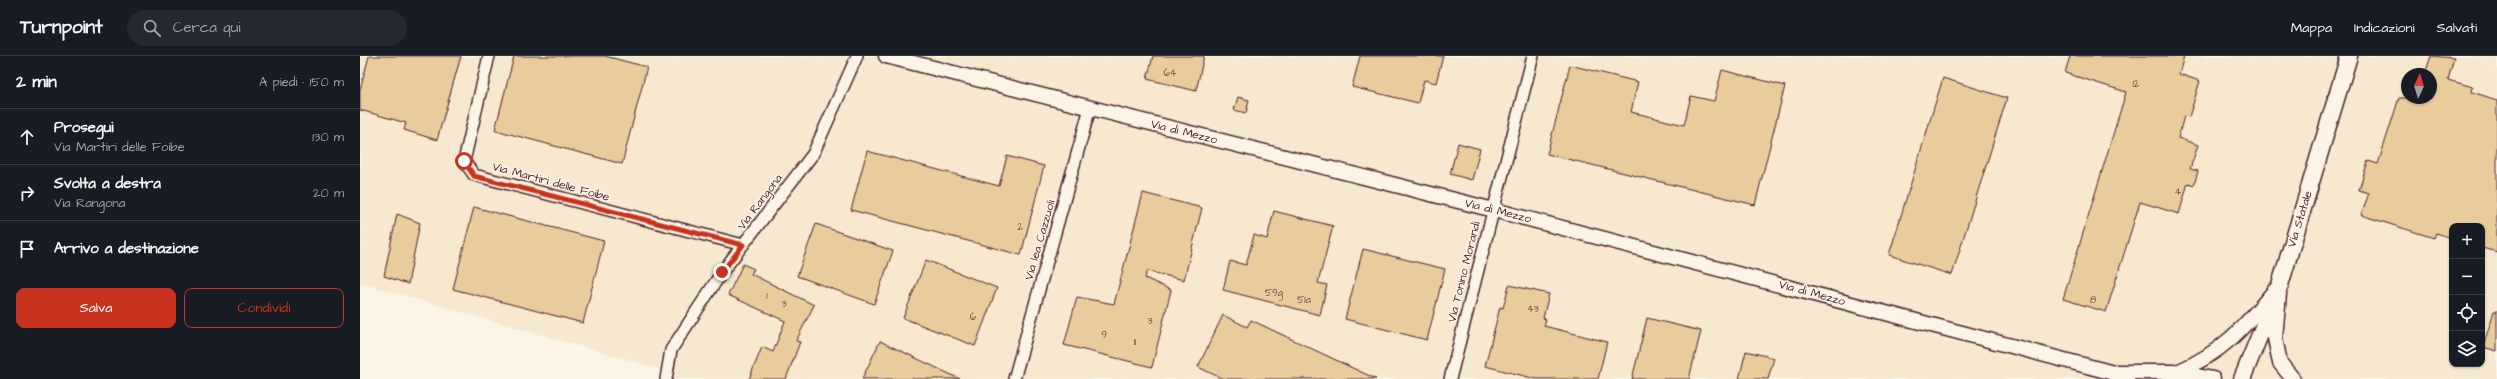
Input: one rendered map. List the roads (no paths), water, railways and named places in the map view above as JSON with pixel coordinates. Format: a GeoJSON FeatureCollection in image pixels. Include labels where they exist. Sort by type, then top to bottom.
{"type":"FeatureCollection","features":[{"type":"Feature","properties":{"kind":"main road","name":"Via Statale"},"geometry":{"type":"LineString","coordinates":[[2242,379],[2280,285],[2349,56]]}},
{"type":"Feature","properties":{"kind":"street","name":"Via Martiri delle Foibe"},"geometry":{"type":"LineString","coordinates":[[490,56],[464,161],[474,176],[743,245]]}},
{"type":"Feature","properties":{"kind":"street","name":"Via Rangona"},"geometry":{"type":"LineString","coordinates":[[666,379],[671,350],[722,272],[813,154],[857,56]]}},
{"type":"Feature","properties":{"kind":"street","name":"Via di Mezzo"},"geometry":{"type":"LineString","coordinates":[[886,56],[917,60],[1090,108],[1494,210],[2110,372]]}},
{"type":"Feature","properties":{"kind":"street","name":"Via Tonino Morandi"},"geometry":{"type":"LineString","coordinates":[[1450,379],[1533,56]]}},
{"type":"Feature","properties":{"kind":"street","name":"Via lea Cazzuoli"},"geometry":{"type":"LineString","coordinates":[[1014,379],[1090,108]]}},
{"type":"Feature","properties":{"kind":"street"},"geometry":{"type":"LineString","coordinates":[[2177,372],[2202,362],[2229,342],[2280,285]]}},
{"type":"Feature","properties":{"kind":"street"},"geometry":{"type":"LineString","coordinates":[[2280,285],[2275,338],[2280,363],[2293,379]]}},
{"type":"Feature","properties":{"kind":"street"},"geometry":{"type":"LineString","coordinates":[[2110,372],[2177,372],[2213,379]]}},
{"type":"Feature","properties":{"kind":"street"},"geometry":{"type":"LineString","coordinates":[[2110,372],[2127,379]]}}]}
